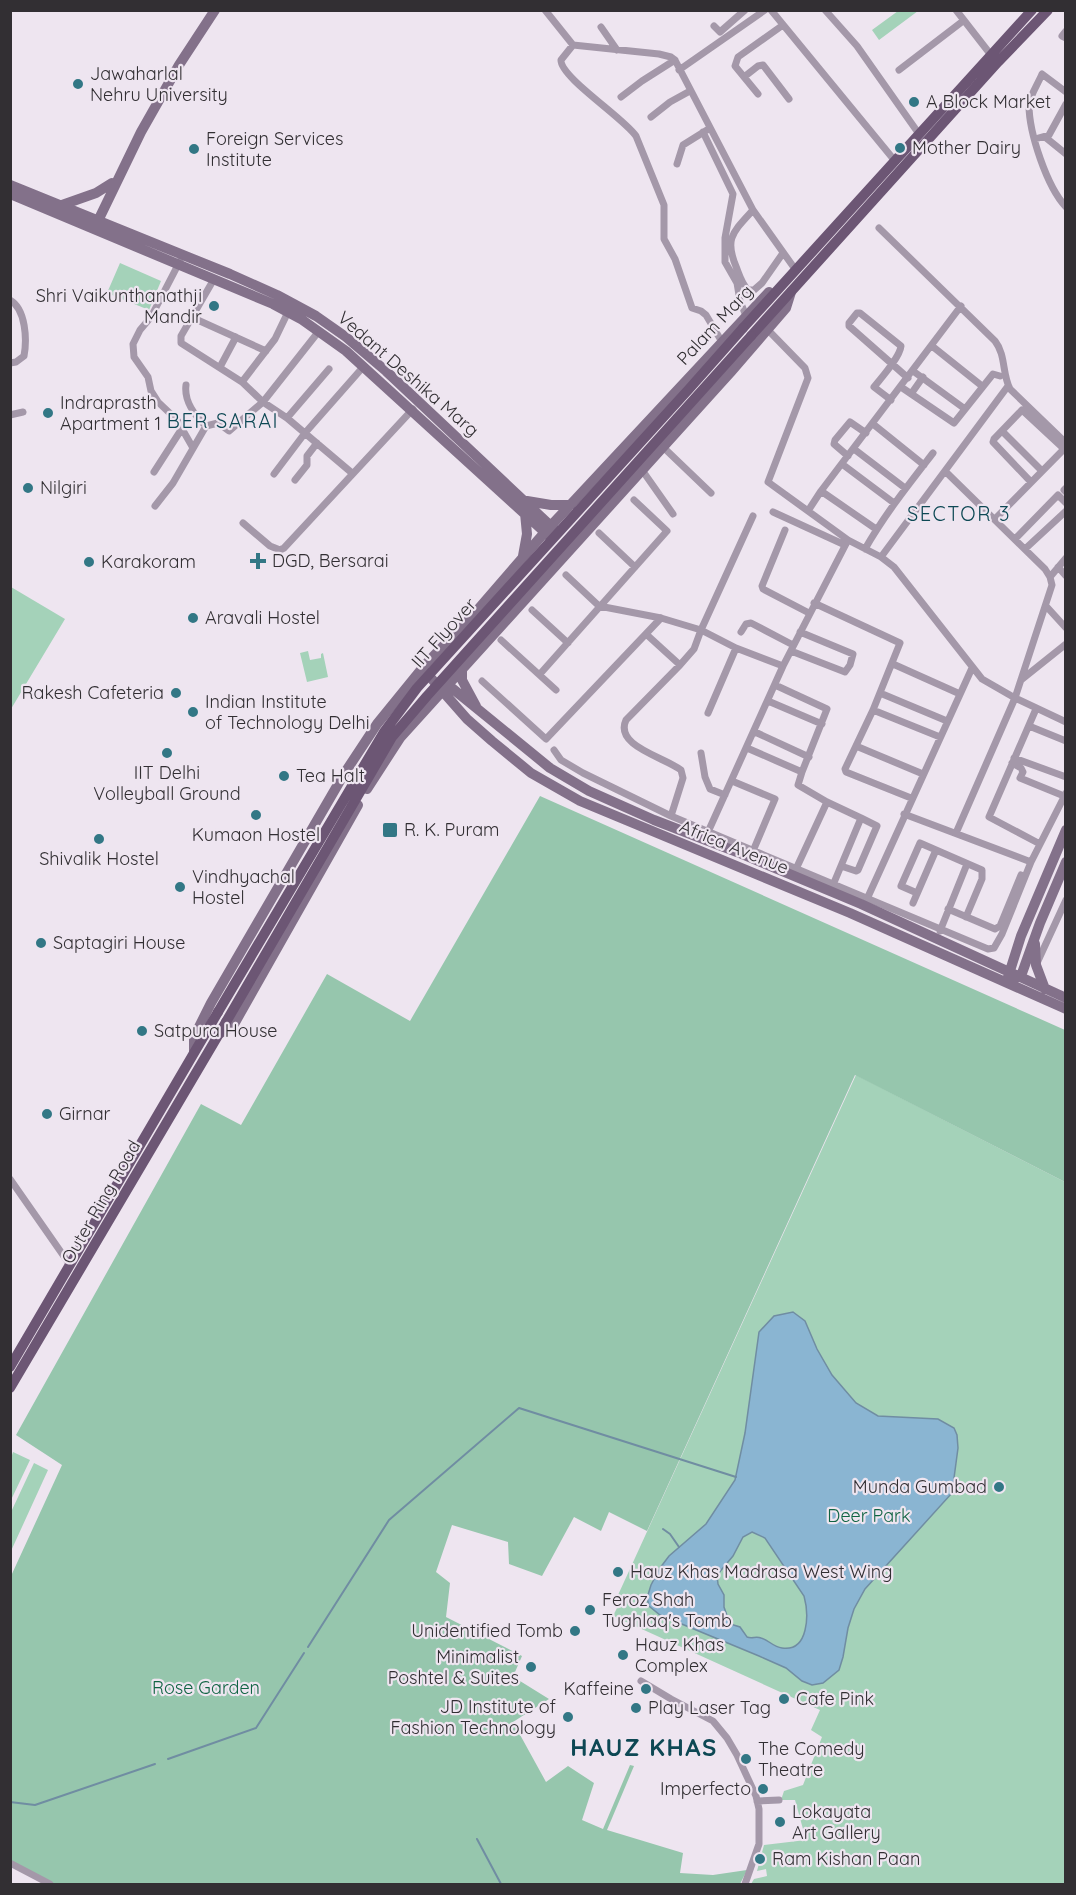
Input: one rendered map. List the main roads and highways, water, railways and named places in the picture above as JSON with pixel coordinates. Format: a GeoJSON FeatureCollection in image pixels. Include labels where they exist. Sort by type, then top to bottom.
{"type":"FeatureCollection","features":[{"type":"Feature","properties":{"kind":"main road"},"geometry":{"type":"LineString","coordinates":[[96,223],[165,86],[210,10]]}},
{"type":"Feature","properties":{"kind":"main road"},"geometry":{"type":"LineString","coordinates":[[96,223],[137,130],[215,10]]}},
{"type":"Feature","properties":{"kind":"main road","name":"Palam Marg"},"geometry":{"type":"LineString","coordinates":[[194,1051],[194,1037],[211,1003],[344,774],[377,724],[424,665],[474,614],[548,529],[746,316],[795,269],[1032,10]]}},
{"type":"Feature","properties":{"kind":"main road"},"geometry":{"type":"LineString","coordinates":[[219,1034],[233,1026],[370,784],[400,738],[768,330],[786,308],[791,292],[998,62],[1048,10]]}},
{"type":"Feature","properties":{"kind":"main road"},"geometry":{"type":"LineString","coordinates":[[61,205],[96,194],[112,183]]}},
{"type":"Feature","properties":{"kind":"main road"},"geometry":{"type":"LineString","coordinates":[[10,185],[61,205],[96,223]]}},
{"type":"Feature","properties":{"kind":"main road"},"geometry":{"type":"LineString","coordinates":[[10,194],[96,223]]}},
{"type":"Feature","properties":{"kind":"main road","name":"Vedant Deshika Marg"},"geometry":{"type":"LineString","coordinates":[[96,223],[181,259],[278,295],[316,316],[346,337],[386,371],[415,406],[525,513],[548,529]]}},
{"type":"Feature","properties":{"kind":"main road","name":"Vedant Deshika Marg"},"geometry":{"type":"LineString","coordinates":[[181,259],[214,279],[288,312],[346,351],[378,381],[415,406],[524,500],[569,550]]}},
{"type":"Feature","properties":{"kind":"main road","name":"IIT Flyover"},"geometry":{"type":"LineString","coordinates":[[219,1034],[392,737],[747,332],[780,285]]}},
{"type":"Feature","properties":{"kind":"main road","name":"IIT Flyover"},"geometry":{"type":"LineString","coordinates":[[194,1051],[384,732],[417,688],[690,389],[791,292]]}},
{"type":"Feature","properties":{"kind":"main road"},"geometry":{"type":"LineString","coordinates":[[599,474],[596,484],[600,493],[610,497],[622,492]]}},
{"type":"Feature","properties":{"kind":"main road"},"geometry":{"type":"LineString","coordinates":[[524,500],[534,503],[571,505]]}},
{"type":"Feature","properties":{"kind":"main road"},"geometry":{"type":"LineString","coordinates":[[522,559],[527,534],[525,513]]}},
{"type":"Feature","properties":{"kind":"main road","name":"Africa Avenue"},"geometry":{"type":"LineString","coordinates":[[424,665],[440,691],[467,719],[531,773],[580,801],[850,913],[1065,1009]]}},
{"type":"Feature","properties":{"kind":"main road"},"geometry":{"type":"LineString","coordinates":[[462,668],[462,680],[479,712]]}},
{"type":"Feature","properties":{"kind":"main road","name":"Africa Avenue"},"geometry":{"type":"LineString","coordinates":[[440,691],[479,712],[550,768],[589,791],[654,820],[861,904],[1065,998]]}},
{"type":"Feature","properties":{"kind":"main road"},"geometry":{"type":"LineString","coordinates":[[392,706],[408,711],[413,716],[412,724]]}},
{"type":"Feature","properties":{"kind":"main road"},"geometry":{"type":"LineString","coordinates":[[1016,974],[1020,936],[1065,830]]}},
{"type":"Feature","properties":{"kind":"main road"},"geometry":{"type":"LineString","coordinates":[[1005,983],[1016,974],[1040,923],[1062,884],[1065,862]]}},
{"type":"Feature","properties":{"kind":"main road"},"geometry":{"type":"LineString","coordinates":[[1040,923],[1035,944],[1036,965],[1045,989]]}},
{"type":"Feature","properties":{"kind":"main road","name":"Outer Ring Road"},"geometry":{"type":"LineString","coordinates":[[10,1388],[219,1034]]}},
{"type":"Feature","properties":{"kind":"main road","name":"Outer Ring Road"},"geometry":{"type":"LineString","coordinates":[[10,1367],[194,1051]]}},
{"type":"Feature","properties":{"kind":"water"},"geometry":{"type":"Polygon","coordinates":[[[793,1312],[805,1321],[832,1375],[856,1403],[878,1416],[938,1419],[954,1428],[957,1435],[958,1448],[952,1493],[865,1589],[854,1609],[839,1670],[823,1683],[812,1685],[802,1681],[786,1668],[660,1615],[649,1606],[647,1598],[660,1568],[669,1556],[706,1524],[735,1480],[745,1433],[759,1332],[774,1316],[793,1312]],[[752,1532],[743,1537],[733,1556],[717,1575],[718,1584],[724,1595],[724,1607],[730,1624],[740,1627],[747,1637],[761,1638],[782,1648],[791,1648],[798,1644],[805,1630],[804,1596],[765,1538],[752,1532]]]}},
{"type":"Feature","properties":{"kind":"waterway"},"geometry":{"type":"LineString","coordinates":[[308,1647],[389,1520],[519,1408],[736,1477]]}},
{"type":"Feature","properties":{"kind":"waterway"},"geometry":{"type":"LineString","coordinates":[[663,1529],[670,1534],[679,1547]]}},
{"type":"Feature","properties":{"kind":"waterway"},"geometry":{"type":"LineString","coordinates":[[168,1759],[256,1728],[304,1653]]}},
{"type":"Feature","properties":{"kind":"waterway"},"geometry":{"type":"LineString","coordinates":[[10,1802],[35,1805],[155,1764]]}},
{"type":"Feature","properties":{"kind":"waterway"},"geometry":{"type":"LineString","coordinates":[[477,1839],[501,1884]]}},
{"type":"Feature","properties":{"kind":"place","name":"Jawaharlal Nehru University"},"geometry":{"type":"Point","coordinates":[78,84]}},
{"type":"Feature","properties":{"kind":"place","name":"A Block Market"},"geometry":{"type":"Point","coordinates":[914,102]}},
{"type":"Feature","properties":{"kind":"place","name":"Mother Dairy"},"geometry":{"type":"Point","coordinates":[900,148]}},
{"type":"Feature","properties":{"kind":"place","name":"Foreign Services Institute"},"geometry":{"type":"Point","coordinates":[194,149]}},
{"type":"Feature","properties":{"kind":"place","name":"Shri Vaikunthanathji Mandir"},"geometry":{"type":"Point","coordinates":[214,306]}},
{"type":"Feature","properties":{"kind":"place","name":"Indraprasth Apartment 1"},"geometry":{"type":"Point","coordinates":[48,413]}},
{"type":"Feature","properties":{"kind":"place","name":"Nilgiri"},"geometry":{"type":"Point","coordinates":[28,488]}},
{"type":"Feature","properties":{"kind":"place","name":"DGD, Bersarai"},"geometry":{"type":"Point","coordinates":[258,561]}},
{"type":"Feature","properties":{"kind":"place","name":"Karakoram"},"geometry":{"type":"Point","coordinates":[89,562]}},
{"type":"Feature","properties":{"kind":"place","name":"Aravali Hostel"},"geometry":{"type":"Point","coordinates":[193,618]}},
{"type":"Feature","properties":{"kind":"place","name":"Rakesh Cafeteria"},"geometry":{"type":"Point","coordinates":[176,693]}},
{"type":"Feature","properties":{"kind":"place","name":"Indian Institute of Technology Delhi"},"geometry":{"type":"Point","coordinates":[193,712]}},
{"type":"Feature","properties":{"kind":"place","name":"IIT Delhi Volleyball Ground"},"geometry":{"type":"Point","coordinates":[167,753]}},
{"type":"Feature","properties":{"kind":"place","name":"Tea Halt"},"geometry":{"type":"Point","coordinates":[284,776]}},
{"type":"Feature","properties":{"kind":"place","name":"Kumaon Hostel"},"geometry":{"type":"Point","coordinates":[256,815]}},
{"type":"Feature","properties":{"kind":"place","name":"R. K. Puram"},"geometry":{"type":"Point","coordinates":[390,830]}},
{"type":"Feature","properties":{"kind":"place","name":"Shivalik Hostel"},"geometry":{"type":"Point","coordinates":[99,839]}},
{"type":"Feature","properties":{"kind":"place","name":"Vindhyachal Hostel"},"geometry":{"type":"Point","coordinates":[180,887]}},
{"type":"Feature","properties":{"kind":"place","name":"Saptagiri House"},"geometry":{"type":"Point","coordinates":[41,943]}},
{"type":"Feature","properties":{"kind":"place","name":"Satpura House"},"geometry":{"type":"Point","coordinates":[142,1031]}},
{"type":"Feature","properties":{"kind":"place","name":"Girnar"},"geometry":{"type":"Point","coordinates":[47,1114]}},
{"type":"Feature","properties":{"kind":"place","name":"Munda Gumbad"},"geometry":{"type":"Point","coordinates":[999,1487]}},
{"type":"Feature","properties":{"kind":"place","name":"Hauz Khas Madrasa West Wing"},"geometry":{"type":"Point","coordinates":[618,1572]}},
{"type":"Feature","properties":{"kind":"place","name":"Feroz Shah Tughlaq's Tomb"},"geometry":{"type":"Point","coordinates":[590,1610]}},
{"type":"Feature","properties":{"kind":"place","name":"Unidentified Tomb"},"geometry":{"type":"Point","coordinates":[575,1631]}},
{"type":"Feature","properties":{"kind":"place","name":"Hauz Khas Complex"},"geometry":{"type":"Point","coordinates":[623,1655]}},
{"type":"Feature","properties":{"kind":"place","name":"Minimalist Poshtel & Suites"},"geometry":{"type":"Point","coordinates":[531,1667]}},
{"type":"Feature","properties":{"kind":"place","name":"Kaffeine"},"geometry":{"type":"Point","coordinates":[646,1689]}},
{"type":"Feature","properties":{"kind":"place","name":"Cafe Pink"},"geometry":{"type":"Point","coordinates":[784,1699]}},
{"type":"Feature","properties":{"kind":"place","name":"Play Laser Tag"},"geometry":{"type":"Point","coordinates":[636,1708]}},
{"type":"Feature","properties":{"kind":"place","name":"JD Institute of Fashion Technology"},"geometry":{"type":"Point","coordinates":[568,1717]}},
{"type":"Feature","properties":{"kind":"place","name":"The Comedy Theatre"},"geometry":{"type":"Point","coordinates":[746,1759]}},
{"type":"Feature","properties":{"kind":"place","name":"Imperfecto"},"geometry":{"type":"Point","coordinates":[763,1789]}},
{"type":"Feature","properties":{"kind":"place","name":"Lokayata Art Gallery"},"geometry":{"type":"Point","coordinates":[780,1822]}},
{"type":"Feature","properties":{"kind":"place","name":"Ram Kishan Paan"},"geometry":{"type":"Point","coordinates":[760,1859]}},
{"type":"Feature","properties":{"kind":"district","name":"BER SARAI"},"geometry":{"type":"Point","coordinates":[223,421]}},
{"type":"Feature","properties":{"kind":"district","name":"SECTOR 3"},"geometry":{"type":"Point","coordinates":[959,514]}},
{"type":"Feature","properties":{"kind":"district","name":"HAUZ KHAS"},"geometry":{"type":"Point","coordinates":[644,1748]}},
{"type":"Feature","properties":{"kind":"park label","name":"Deer Park"},"geometry":{"type":"Point","coordinates":[869,1516]}},
{"type":"Feature","properties":{"kind":"park label","name":"Rose Garden"},"geometry":{"type":"Point","coordinates":[206,1688]}}]}
